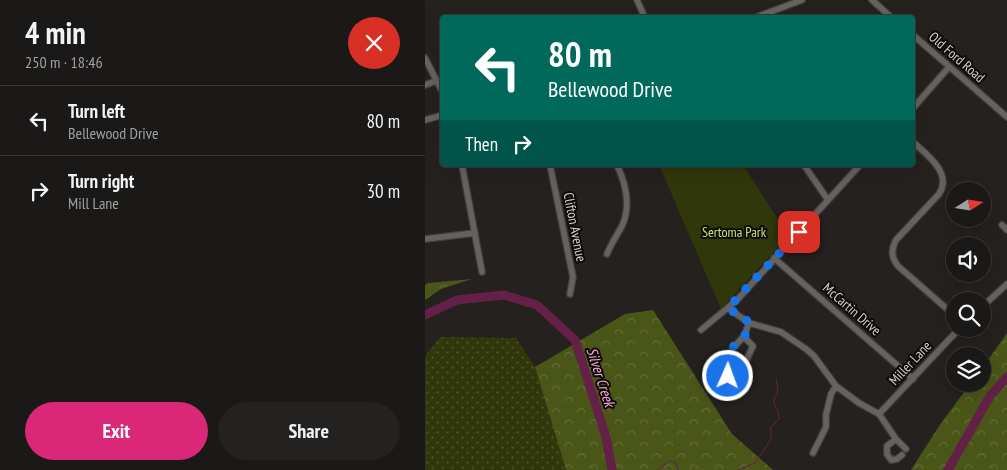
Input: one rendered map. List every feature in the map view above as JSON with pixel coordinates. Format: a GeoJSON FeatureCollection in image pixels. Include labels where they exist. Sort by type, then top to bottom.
{"type":"FeatureCollection","features":[{"type":"Feature","properties":{"kind":"street"},"geometry":{"type":"LineString","coordinates":[[637,0],[644,15]]}},
{"type":"Feature","properties":{"kind":"street"},"geometry":{"type":"LineString","coordinates":[[760,15],[786,3],[803,0]]}},
{"type":"Feature","properties":{"kind":"street"},"geometry":{"type":"LineString","coordinates":[[872,0],[889,15]]}},
{"type":"Feature","properties":{"kind":"street","name":"Old Ford Road"},"geometry":{"type":"LineString","coordinates":[[915,37],[1007,117]]}},
{"type":"Feature","properties":{"kind":"street"},"geometry":{"type":"LineString","coordinates":[[425,58],[440,88]]}},
{"type":"Feature","properties":{"kind":"street"},"geometry":{"type":"LineString","coordinates":[[915,106],[949,67]]}},
{"type":"Feature","properties":{"kind":"street"},"geometry":{"type":"LineString","coordinates":[[425,85],[436,82]]}},
{"type":"Feature","properties":{"kind":"street"},"geometry":{"type":"LineString","coordinates":[[425,120],[440,115]]}},
{"type":"Feature","properties":{"kind":"street"},"geometry":{"type":"LineString","coordinates":[[915,144],[937,166],[943,178],[942,186],[939,194],[896,240],[892,256],[898,266],[946,308]]}},
{"type":"Feature","properties":{"kind":"street"},"geometry":{"type":"LineString","coordinates":[[461,167],[482,272]]}},
{"type":"Feature","properties":{"kind":"street","name":"Clifton Avenue"},"geometry":{"type":"LineString","coordinates":[[550,167],[573,277],[570,294]]}},
{"type":"Feature","properties":{"kind":"street"},"geometry":{"type":"LineString","coordinates":[[607,254],[621,228],[626,212],[626,192],[618,167]]}},
{"type":"Feature","properties":{"kind":"street"},"geometry":{"type":"LineString","coordinates":[[805,167],[828,200]]}},
{"type":"Feature","properties":{"kind":"street"},"geometry":{"type":"LineString","coordinates":[[701,330],[728,308],[858,167]]}},
{"type":"Feature","properties":{"kind":"street"},"geometry":{"type":"LineString","coordinates":[[1003,225],[1007,230]]}},
{"type":"Feature","properties":{"kind":"street"},"geometry":{"type":"LineString","coordinates":[[425,239],[475,233]]}},
{"type":"Feature","properties":{"kind":"street","name":"McCartin Drive"},"geometry":{"type":"LineString","coordinates":[[774,258],[913,379]]}},
{"type":"Feature","properties":{"kind":"street"},"geometry":{"type":"LineString","coordinates":[[991,299],[1007,284]]}},
{"type":"Feature","properties":{"kind":"street"},"geometry":{"type":"LineString","coordinates":[[728,308],[749,322],[781,332],[794,339],[814,356],[837,386],[859,403],[879,414],[896,439],[906,449]]}},
{"type":"Feature","properties":{"kind":"street"},"geometry":{"type":"LineString","coordinates":[[744,337],[753,346],[740,374],[735,378],[731,377],[725,372],[728,355],[735,344],[744,337],[749,322]]}},
{"type":"Feature","properties":{"kind":"street","name":"Miller Lane"},"geometry":{"type":"LineString","coordinates":[[879,414],[952,337]]}},
{"type":"Feature","properties":{"kind":"street"},"geometry":{"type":"LineString","coordinates":[[813,453],[827,427],[826,415],[831,394],[837,386]]}},
{"type":"Feature","properties":{"kind":"street"},"geometry":{"type":"LineString","coordinates":[[896,439],[887,446],[887,454],[891,460],[897,459],[902,455]]}},
{"type":"Feature","properties":{"kind":"green space","name":"Sertoma Park"},"geometry":{"type":"Polygon","coordinates":[[[660,167],[744,167],[789,236],[721,309],[660,167]]]}},
{"type":"Feature","properties":{"kind":"green space"},"geometry":{"type":"Polygon","coordinates":[[[472,279],[441,289],[425,300],[425,285],[428,283],[472,279]]]}},
{"type":"Feature","properties":{"kind":"green space"},"geometry":{"type":"Polygon","coordinates":[[[653,310],[732,434],[773,470],[566,470],[535,367],[625,314],[653,310]]]}},
{"type":"Feature","properties":{"kind":"green space"},"geometry":{"type":"Polygon","coordinates":[[[1007,333],[1007,470],[911,470],[939,426],[964,392],[991,392],[991,356],[1007,333]]]}},
{"type":"Feature","properties":{"kind":"green space"},"geometry":{"type":"Polygon","coordinates":[[[440,337],[516,338],[535,367],[566,470],[425,470],[425,356],[440,337]]]}},
{"type":"Feature","properties":{"kind":"waterway","name":"Silver Creek"},"geometry":{"type":"LineString","coordinates":[[425,315],[457,300],[504,295],[537,305],[575,340],[606,437],[612,470]]}},
{"type":"Feature","properties":{"kind":"waterway","name":"Silver Creek"},"geometry":{"type":"LineString","coordinates":[[948,470],[990,396],[1007,377]]}},
{"type":"Feature","properties":{"kind":"waterway"},"geometry":{"type":"LineString","coordinates":[[738,470],[755,463],[771,439],[771,427],[779,419],[778,410],[774,404],[778,391],[776,378]]}},
{"type":"Feature","properties":{"kind":"waterway"},"geometry":{"type":"LineString","coordinates":[[657,470],[670,461],[676,463],[678,470]]}},
{"type":"Feature","properties":{"kind":"route"},"geometry":{"type":"LineString","coordinates":[[728,376],[725,372],[728,355],[735,344],[744,337],[749,322],[728,308],[799,232]]}}]}
